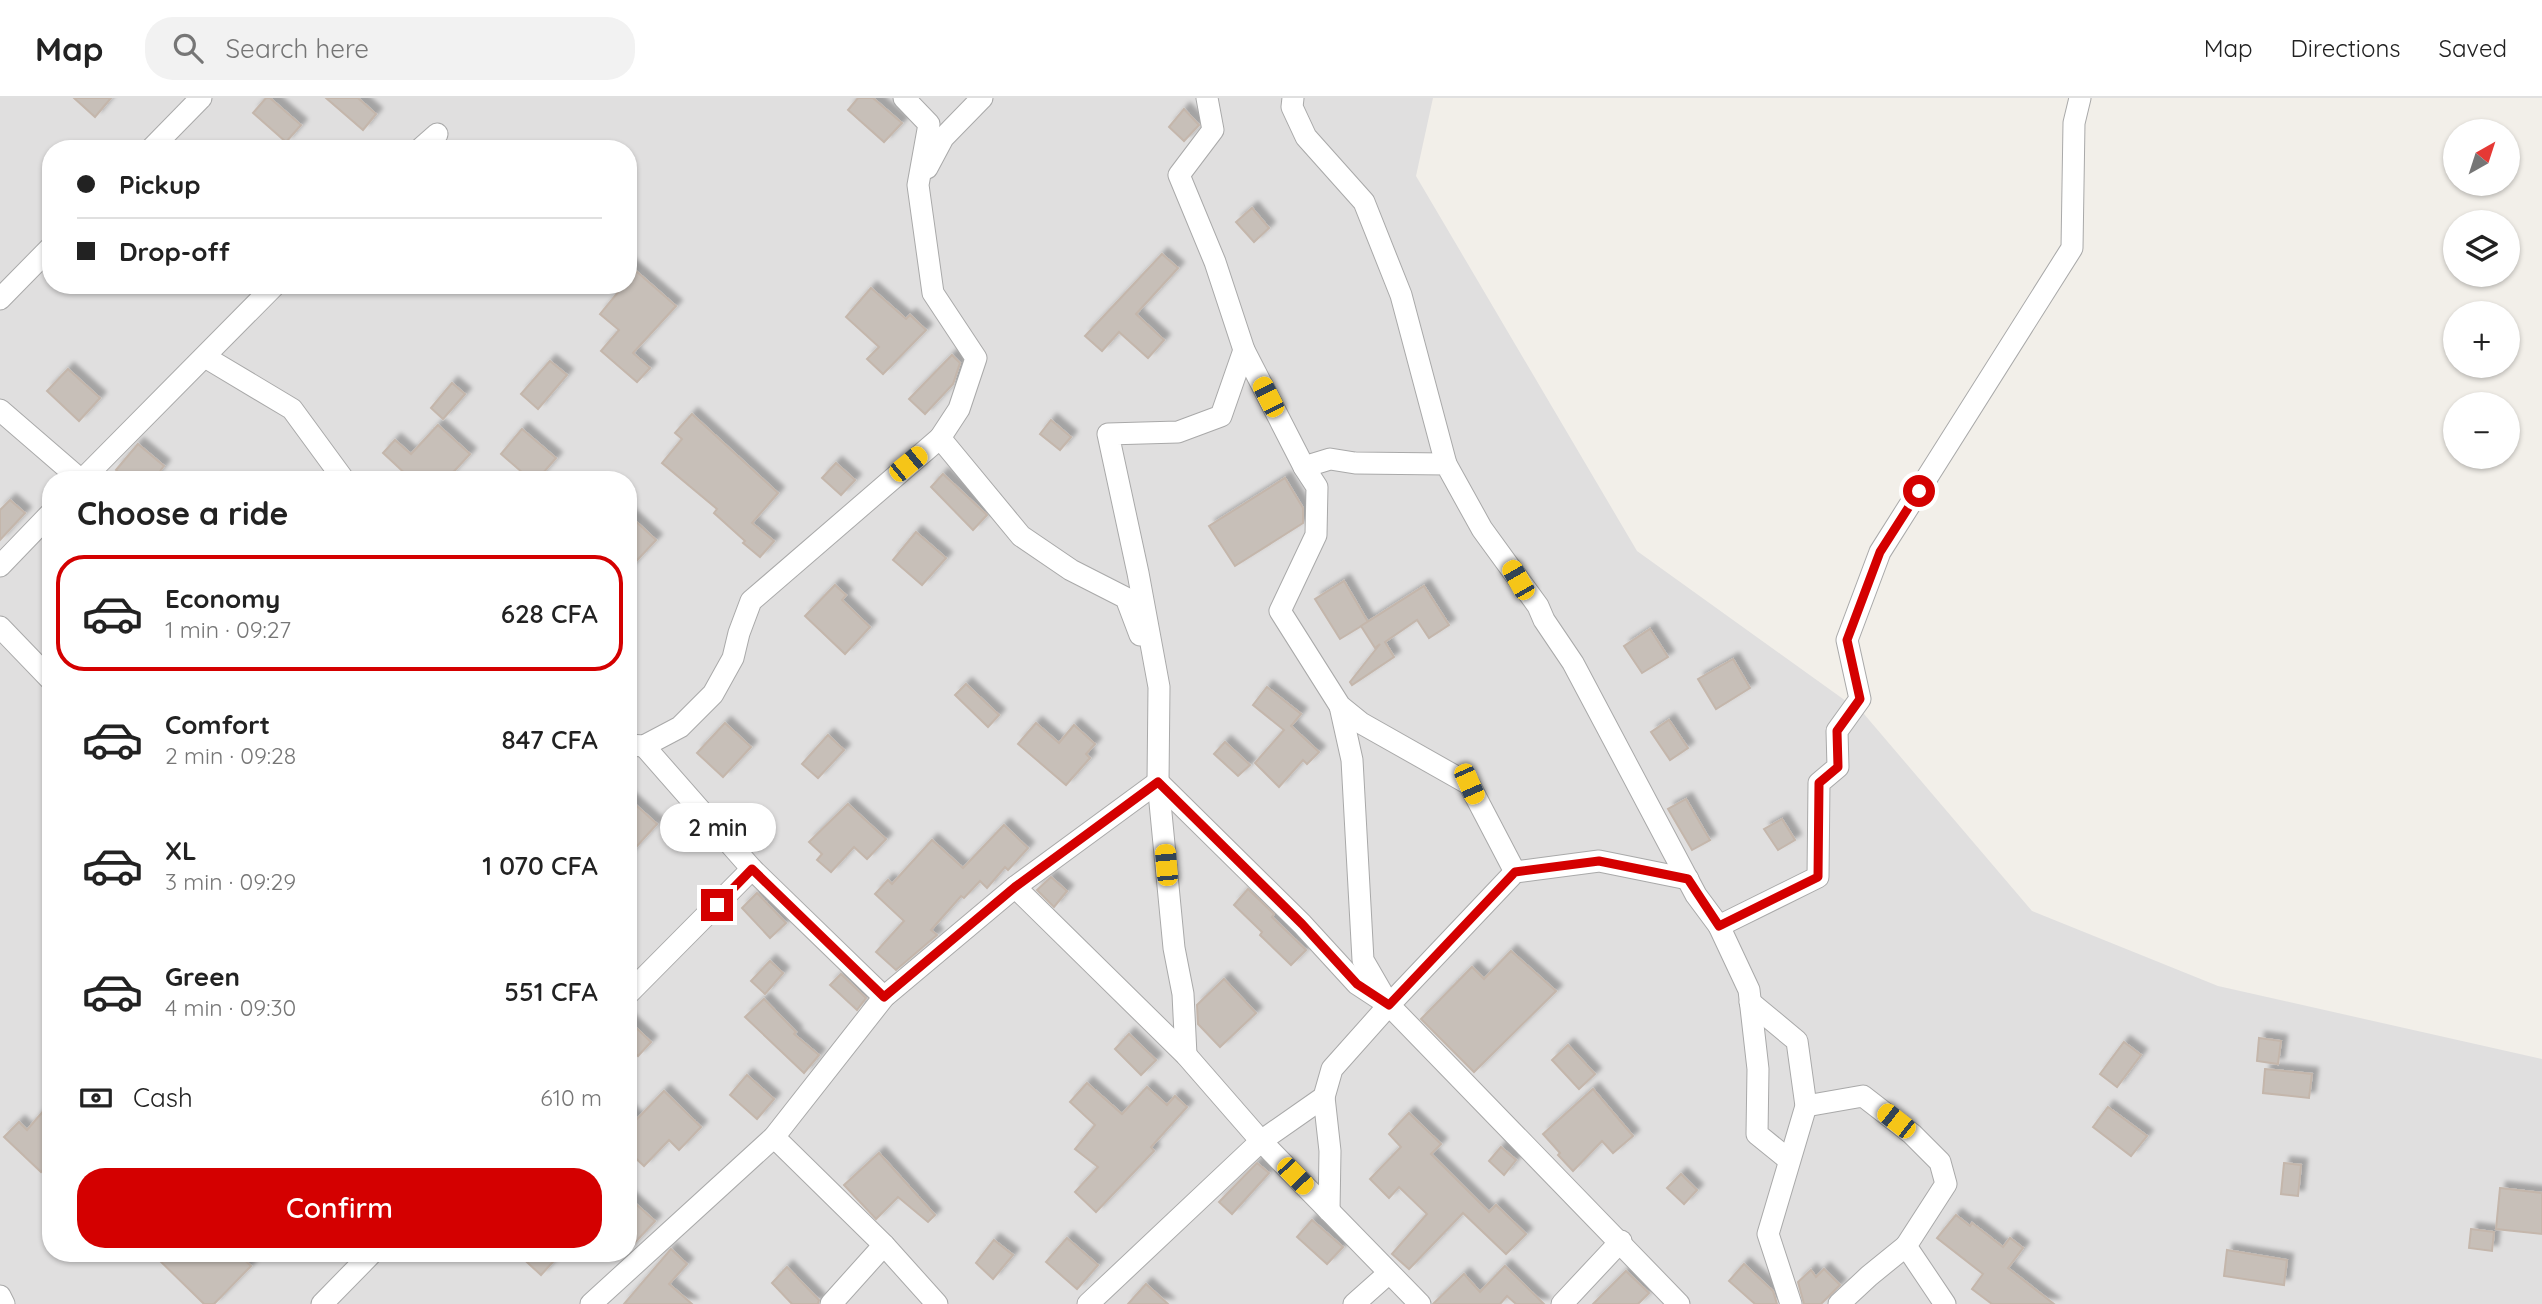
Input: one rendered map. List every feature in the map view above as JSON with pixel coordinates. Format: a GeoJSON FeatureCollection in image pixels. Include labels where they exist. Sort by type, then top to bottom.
{"type":"FeatureCollection","features":[{"type":"Feature","properties":{"kind":"street"},"geometry":{"type":"LineString","coordinates":[[160,140],[201,98]]}},
{"type":"Feature","properties":{"kind":"street"},"geometry":{"type":"LineString","coordinates":[[637,746],[680,727],[713,694],[733,658],[751,601],[830,530],[940,438],[959,409],[976,358],[933,293],[918,185],[929,124],[905,98]]}},
{"type":"Feature","properties":{"kind":"street"},"geometry":{"type":"LineString","coordinates":[[918,185],[943,138],[982,98]]}},
{"type":"Feature","properties":{"kind":"street"},"geometry":{"type":"LineString","coordinates":[[1207,98],[1213,130]]}},
{"type":"Feature","properties":{"kind":"street"},"geometry":{"type":"LineString","coordinates":[[1225,98],[1213,130],[1179,175],[1215,261],[1244,350],[1317,487],[1316,535],[1280,611],[1340,706],[1361,723],[1469,784],[1515,872]]}},
{"type":"Feature","properties":{"kind":"street"},"geometry":{"type":"LineString","coordinates":[[1293,98],[1292,107],[1306,136],[1364,202],[1401,295],[1446,464],[1482,529],[1538,606],[1544,620],[1573,663],[1688,879],[1719,926],[1749,990],[1758,1069],[1757,1135],[1789,1160]]}},
{"type":"Feature","properties":{"kind":"street"},"geometry":{"type":"LineString","coordinates":[[1719,926],[1818,877],[1819,783],[1838,767],[1837,731],[1860,699],[1847,640],[1880,552],[2072,248],[2074,123],[2080,98]]}},
{"type":"Feature","properties":{"kind":"street"},"geometry":{"type":"LineString","coordinates":[[430,140],[437,134]]}},
{"type":"Feature","properties":{"kind":"street"},"geometry":{"type":"LineString","coordinates":[[0,299],[42,256]]}},
{"type":"Feature","properties":{"kind":"street"},"geometry":{"type":"LineString","coordinates":[[91,471],[266,294]]}},
{"type":"Feature","properties":{"kind":"street"},"geometry":{"type":"LineString","coordinates":[[1186,1055],[1183,994],[1174,948],[1158,782],[1159,687],[1108,434],[1178,432],[1221,416],[1244,350]]}},
{"type":"Feature","properties":{"kind":"street"},"geometry":{"type":"LineString","coordinates":[[205,357],[292,409],[337,471]]}},
{"type":"Feature","properties":{"kind":"street"},"geometry":{"type":"LineString","coordinates":[[0,410],[71,471]]}},
{"type":"Feature","properties":{"kind":"street"},"geometry":{"type":"LineString","coordinates":[[940,438],[1021,536],[1070,570],[1126,598],[1159,687]]}},
{"type":"Feature","properties":{"kind":"street"},"geometry":{"type":"LineString","coordinates":[[1304,467],[1330,459],[1355,464],[1446,464]]}},
{"type":"Feature","properties":{"kind":"street"},"geometry":{"type":"LineString","coordinates":[[0,566],[42,522]]}},
{"type":"Feature","properties":{"kind":"street"},"geometry":{"type":"LineString","coordinates":[[0,627],[42,671]]}},
{"type":"Feature","properties":{"kind":"street"},"geometry":{"type":"LineString","coordinates":[[1340,706],[1352,760],[1363,960],[1389,1005]]}},
{"type":"Feature","properties":{"kind":"street"},"geometry":{"type":"LineString","coordinates":[[637,747],[752,869],[884,997]]}},
{"type":"Feature","properties":{"kind":"street"},"geometry":{"type":"LineString","coordinates":[[637,1255],[775,1137],[884,997],[1015,887],[1158,782]]}},
{"type":"Feature","properties":{"kind":"street"},"geometry":{"type":"LineString","coordinates":[[1158,782],[1302,924],[1357,984],[1389,1005],[1621,1241],[1679,1304]]}},
{"type":"Feature","properties":{"kind":"street"},"geometry":{"type":"LineString","coordinates":[[1329,1211],[1330,1151],[1324,1097],[1332,1069],[1515,872],[1599,861],[1688,879]]}},
{"type":"Feature","properties":{"kind":"street"},"geometry":{"type":"LineString","coordinates":[[637,985],[752,869]]}},
{"type":"Feature","properties":{"kind":"street"},"geometry":{"type":"LineString","coordinates":[[1015,887],[1186,1055],[1261,1141],[1420,1304]]}},
{"type":"Feature","properties":{"kind":"street"},"geometry":{"type":"LineString","coordinates":[[1750,1002],[1797,1041],[1806,1106],[1769,1234],[1791,1304]]}},
{"type":"Feature","properties":{"kind":"street"},"geometry":{"type":"LineString","coordinates":[[1806,1106],[1863,1096],[1912,1134],[1940,1162],[1946,1184],[1906,1246],[1868,1276],[1839,1304]]}},
{"type":"Feature","properties":{"kind":"street"},"geometry":{"type":"LineString","coordinates":[[1088,1304],[1261,1141],[1324,1097]]}},
{"type":"Feature","properties":{"kind":"street"},"geometry":{"type":"LineString","coordinates":[[775,1137],[884,1245],[937,1304]]}},
{"type":"Feature","properties":{"kind":"street"},"geometry":{"type":"LineString","coordinates":[[1562,1304],[1621,1241]]}},
{"type":"Feature","properties":{"kind":"street"},"geometry":{"type":"LineString","coordinates":[[831,1304],[884,1245]]}},
{"type":"Feature","properties":{"kind":"street"},"geometry":{"type":"LineString","coordinates":[[1906,1246],[1945,1304]]}},
{"type":"Feature","properties":{"kind":"street"},"geometry":{"type":"LineString","coordinates":[[322,1304],[363,1262]]}},
{"type":"Feature","properties":{"kind":"street"},"geometry":{"type":"LineString","coordinates":[[591,1304],[629,1262]]}},
{"type":"Feature","properties":{"kind":"street"},"geometry":{"type":"LineString","coordinates":[[1354,1304],[1389,1273]]}},
{"type":"Feature","properties":{"kind":"street"},"geometry":{"type":"LineString","coordinates":[[0,1296],[4,1304]]}},
{"type":"Feature","properties":{"kind":"shaded area"},"geometry":{"type":"Polygon","coordinates":[[[0,98],[1433,98],[1416,176],[1637,551],[1864,714],[2032,911],[2218,986],[2542,1059],[2542,1304],[0,1304],[0,98]]]}},
{"type":"Feature","properties":{"kind":"building"},"geometry":{"type":"Polygon","coordinates":[[[74,98],[111,98],[95,117],[74,98]]]}},
{"type":"Feature","properties":{"kind":"building"},"geometry":{"type":"Polygon","coordinates":[[[266,98],[270,98],[301,125],[288,140],[284,140],[253,113],[266,98]]]}},
{"type":"Feature","properties":{"kind":"building"},"geometry":{"type":"Polygon","coordinates":[[[326,98],[358,98],[376,114],[363,130],[326,98]]]}},
{"type":"Feature","properties":{"kind":"building"},"geometry":{"type":"Polygon","coordinates":[[[858,98],[873,98],[902,123],[884,142],[848,110],[858,98]]]}},
{"type":"Feature","properties":{"kind":"building"},"geometry":{"type":"Polygon","coordinates":[[[1184,109],[1199,125],[1184,141],[1169,127],[1184,109]]]}},
{"type":"Feature","properties":{"kind":"building"},"geometry":{"type":"Polygon","coordinates":[[[1252,208],[1269,228],[1254,242],[1236,222],[1252,208]]]}},
{"type":"Feature","properties":{"kind":"building"},"geometry":{"type":"Polygon","coordinates":[[[1162,254],[1178,268],[1136,314],[1164,340],[1148,358],[1119,332],[1102,351],[1085,336],[1162,254]]]}},
{"type":"Feature","properties":{"kind":"building"},"geometry":{"type":"Polygon","coordinates":[[[637,272],[676,306],[633,353],[650,368],[637,382],[601,351],[619,330],[600,314],[617,294],[637,294],[637,272]]]}},
{"type":"Feature","properties":{"kind":"building"},"geometry":{"type":"Polygon","coordinates":[[[871,288],[906,319],[910,315],[926,330],[883,374],[867,359],[879,347],[846,317],[871,288]]]}},
{"type":"Feature","properties":{"kind":"building"},"geometry":{"type":"Polygon","coordinates":[[[952,355],[960,363],[953,384],[925,414],[909,399],[952,355]]]}},
{"type":"Feature","properties":{"kind":"building"},"geometry":{"type":"Polygon","coordinates":[[[550,361],[567,375],[538,409],[521,394],[550,361]]]}},
{"type":"Feature","properties":{"kind":"building"},"geometry":{"type":"Polygon","coordinates":[[[68,369],[100,398],[79,421],[47,391],[68,369]]]}},
{"type":"Feature","properties":{"kind":"building"},"geometry":{"type":"Polygon","coordinates":[[[452,383],[465,394],[443,419],[431,408],[452,383]]]}},
{"type":"Feature","properties":{"kind":"building"},"geometry":{"type":"Polygon","coordinates":[[[692,414],[778,493],[752,523],[774,541],[760,557],[714,513],[717,509],[662,463],[682,439],[675,433],[692,414]]]}},
{"type":"Feature","properties":{"kind":"building"},"geometry":{"type":"Polygon","coordinates":[[[1051,420],[1071,437],[1060,450],[1040,434],[1051,420]]]}},
{"type":"Feature","properties":{"kind":"building"},"geometry":{"type":"Polygon","coordinates":[[[438,425],[470,454],[454,471],[402,471],[383,453],[395,440],[411,454],[438,425]]]}},
{"type":"Feature","properties":{"kind":"building"},"geometry":{"type":"Polygon","coordinates":[[[522,429],[556,458],[545,471],[521,471],[501,454],[522,429]]]}},
{"type":"Feature","properties":{"kind":"building"},"geometry":{"type":"Polygon","coordinates":[[[138,444],[164,466],[160,471],[116,470],[138,444]]]}},
{"type":"Feature","properties":{"kind":"building"},"geometry":{"type":"Polygon","coordinates":[[[836,463],[855,480],[841,495],[822,478],[836,463]]]}},
{"type":"Feature","properties":{"kind":"building"},"geometry":{"type":"Polygon","coordinates":[[[943,474],[987,515],[973,530],[931,487],[943,474]]]}},
{"type":"Feature","properties":{"kind":"building"},"geometry":{"type":"Polygon","coordinates":[[[1285,478],[1303,508],[1303,523],[1235,566],[1209,526],[1285,478]]]}},
{"type":"Feature","properties":{"kind":"building"},"geometry":{"type":"Polygon","coordinates":[[[10,500],[25,513],[0,540],[0,510],[10,500]]]}},
{"type":"Feature","properties":{"kind":"building"},"geometry":{"type":"Polygon","coordinates":[[[637,522],[656,540],[637,560],[637,522]]]}},
{"type":"Feature","properties":{"kind":"building"},"geometry":{"type":"Polygon","coordinates":[[[916,532],[946,558],[922,585],[893,560],[916,532]]]}},
{"type":"Feature","properties":{"kind":"building"},"geometry":{"type":"Polygon","coordinates":[[[1344,581],[1368,622],[1340,639],[1315,599],[1344,581]]]}},
{"type":"Feature","properties":{"kind":"building"},"geometry":{"type":"Polygon","coordinates":[[[835,585],[846,595],[842,600],[870,627],[845,654],[805,616],[835,585]]]}},
{"type":"Feature","properties":{"kind":"building"},"geometry":{"type":"Polygon","coordinates":[[[1424,586],[1449,625],[1429,638],[1417,620],[1385,642],[1394,657],[1352,685],[1350,682],[1380,644],[1375,648],[1361,626],[1424,586]]]}},
{"type":"Feature","properties":{"kind":"building"},"geometry":{"type":"Polygon","coordinates":[[[1650,629],[1668,657],[1642,673],[1624,646],[1650,629]]]}},
{"type":"Feature","properties":{"kind":"building"},"geometry":{"type":"Polygon","coordinates":[[[1733,659],[1750,688],[1716,709],[1698,679],[1733,659]]]}},
{"type":"Feature","properties":{"kind":"building"},"geometry":{"type":"Polygon","coordinates":[[[966,684],[999,715],[988,727],[955,695],[966,684]]]}},
{"type":"Feature","properties":{"kind":"building"},"geometry":{"type":"Polygon","coordinates":[[[1267,687],[1301,714],[1291,726],[1319,752],[1307,764],[1303,760],[1279,787],[1255,763],[1284,730],[1253,705],[1267,687]]]}},
{"type":"Feature","properties":{"kind":"building"},"geometry":{"type":"Polygon","coordinates":[[[1669,720],[1688,748],[1670,760],[1651,732],[1669,720]]]}},
{"type":"Feature","properties":{"kind":"building"},"geometry":{"type":"Polygon","coordinates":[[[725,723],[751,747],[723,777],[697,753],[725,723]]]}},
{"type":"Feature","properties":{"kind":"building"},"geometry":{"type":"Polygon","coordinates":[[[1036,723],[1059,743],[1074,725],[1095,744],[1086,754],[1090,758],[1066,785],[1018,744],[1036,723]]]}},
{"type":"Feature","properties":{"kind":"building"},"geometry":{"type":"Polygon","coordinates":[[[828,735],[844,750],[818,778],[802,764],[828,735]]]}},
{"type":"Feature","properties":{"kind":"building"},"geometry":{"type":"Polygon","coordinates":[[[1225,742],[1250,765],[1238,776],[1214,754],[1225,742]]]}},
{"type":"Feature","properties":{"kind":"building"},"geometry":{"type":"Polygon","coordinates":[[[1686,799],[1710,840],[1692,850],[1668,809],[1686,799]]]}},
{"type":"Feature","properties":{"kind":"building"},"geometry":{"type":"Polygon","coordinates":[[[848,804],[886,839],[867,859],[854,847],[831,872],[817,860],[822,854],[809,842],[848,804]]]}},
{"type":"Feature","properties":{"kind":"building"},"geometry":{"type":"Polygon","coordinates":[[[637,806],[657,824],[637,846],[637,806]]]}},
{"type":"Feature","properties":{"kind":"building"},"geometry":{"type":"Polygon","coordinates":[[[1782,819],[1795,840],[1778,850],[1764,829],[1782,819]]]}},
{"type":"Feature","properties":{"kind":"building"},"geometry":{"type":"Polygon","coordinates":[[[1004,825],[1028,848],[1008,870],[1005,867],[987,888],[980,881],[964,898],[961,896],[931,930],[937,935],[896,970],[876,952],[904,921],[875,894],[888,880],[892,884],[932,840],[963,868],[1004,825]]]}},
{"type":"Feature","properties":{"kind":"building"},"geometry":{"type":"Polygon","coordinates":[[[1051,877],[1067,891],[1054,907],[1037,890],[1051,877]]]}},
{"type":"Feature","properties":{"kind":"building"},"geometry":{"type":"Polygon","coordinates":[[[1248,889],[1306,950],[1291,965],[1234,905],[1248,889]]]}},
{"type":"Feature","properties":{"kind":"building"},"geometry":{"type":"Polygon","coordinates":[[[757,893],[786,923],[770,938],[742,908],[757,893]]]}},
{"type":"Feature","properties":{"kind":"building"},"geometry":{"type":"Polygon","coordinates":[[[1511,951],[1556,991],[1474,1072],[1421,1019],[1472,967],[1484,979],[1511,951]]]}},
{"type":"Feature","properties":{"kind":"building"},"geometry":{"type":"Polygon","coordinates":[[[770,961],[783,973],[765,994],[751,981],[770,961]]]}},
{"type":"Feature","properties":{"kind":"building"},"geometry":{"type":"Polygon","coordinates":[[[841,974],[866,998],[857,1010],[830,985],[841,974]]]}},
{"type":"Feature","properties":{"kind":"building"},"geometry":{"type":"Polygon","coordinates":[[[1224,979],[1256,1013],[1220,1047],[1198,1024],[1197,1005],[1224,979]]]}},
{"type":"Feature","properties":{"kind":"building"},"geometry":{"type":"Polygon","coordinates":[[[764,999],[796,1032],[794,1034],[819,1055],[804,1073],[745,1017],[764,999]]]}},
{"type":"Feature","properties":{"kind":"building"},"geometry":{"type":"Polygon","coordinates":[[[637,1029],[651,1042],[637,1055],[637,1029]]]}},
{"type":"Feature","properties":{"kind":"building"},"geometry":{"type":"Polygon","coordinates":[[[1129,1034],[1156,1060],[1141,1075],[1115,1049],[1129,1034]]]}},
{"type":"Feature","properties":{"kind":"building"},"geometry":{"type":"Polygon","coordinates":[[[2259,1038],[2281,1041],[2278,1064],[2257,1061],[2259,1038]]]}},
{"type":"Feature","properties":{"kind":"building"},"geometry":{"type":"Polygon","coordinates":[[[2124,1042],[2141,1055],[2117,1087],[2100,1074],[2124,1042]]]}},
{"type":"Feature","properties":{"kind":"building"},"geometry":{"type":"Polygon","coordinates":[[[1568,1045],[1595,1074],[1579,1089],[1552,1060],[1568,1045]]]}},
{"type":"Feature","properties":{"kind":"building"},"geometry":{"type":"Polygon","coordinates":[[[2265,1069],[2312,1074],[2309,1098],[2263,1093],[2265,1069]]]}},
{"type":"Feature","properties":{"kind":"building"},"geometry":{"type":"Polygon","coordinates":[[[747,1075],[774,1099],[757,1119],[730,1095],[747,1075]]]}},
{"type":"Feature","properties":{"kind":"building"},"geometry":{"type":"Polygon","coordinates":[[[1087,1083],[1122,1114],[1147,1087],[1167,1105],[1175,1096],[1187,1107],[1151,1147],[1154,1151],[1096,1212],[1075,1192],[1098,1167],[1075,1149],[1095,1125],[1070,1102],[1087,1083]]]}},
{"type":"Feature","properties":{"kind":"building"},"geometry":{"type":"Polygon","coordinates":[[[1593,1089],[1633,1136],[1613,1153],[1602,1141],[1573,1171],[1543,1134],[1593,1089]]]}},
{"type":"Feature","properties":{"kind":"building"},"geometry":{"type":"Polygon","coordinates":[[[664,1091],[701,1127],[679,1150],[669,1140],[644,1166],[637,1159],[637,1119],[664,1091]]]}},
{"type":"Feature","properties":{"kind":"building"},"geometry":{"type":"Polygon","coordinates":[[[2108,1107],[2147,1136],[2131,1156],[2093,1127],[2108,1107]]]}},
{"type":"Feature","properties":{"kind":"building"},"geometry":{"type":"Polygon","coordinates":[[[42,1112],[41,1172],[4,1137],[19,1122],[27,1130],[42,1112]]]}},
{"type":"Feature","properties":{"kind":"building"},"geometry":{"type":"Polygon","coordinates":[[[1409,1113],[1441,1144],[1431,1154],[1489,1212],[1496,1205],[1526,1234],[1506,1254],[1463,1213],[1409,1269],[1392,1254],[1427,1214],[1399,1187],[1389,1198],[1370,1179],[1401,1147],[1389,1134],[1409,1113]]]}},
{"type":"Feature","properties":{"kind":"building"},"geometry":{"type":"Polygon","coordinates":[[[1501,1147],[1516,1160],[1504,1175],[1489,1161],[1501,1147]]]}},
{"type":"Feature","properties":{"kind":"building"},"geometry":{"type":"Polygon","coordinates":[[[879,1153],[935,1215],[928,1222],[898,1197],[876,1219],[844,1185],[879,1153]]]}},
{"type":"Feature","properties":{"kind":"building"},"geometry":{"type":"Polygon","coordinates":[[[1257,1163],[1269,1173],[1232,1214],[1219,1202],[1257,1163]]]}},
{"type":"Feature","properties":{"kind":"building"},"geometry":{"type":"Polygon","coordinates":[[[2284,1163],[2301,1165],[2298,1196],[2281,1194],[2284,1163]]]}},
{"type":"Feature","properties":{"kind":"building"},"geometry":{"type":"Polygon","coordinates":[[[1681,1174],[1697,1190],[1684,1204],[1667,1188],[1681,1174]]]}},
{"type":"Feature","properties":{"kind":"building"},"geometry":{"type":"Polygon","coordinates":[[[2500,1188],[2542,1193],[2542,1234],[2496,1229],[2500,1188]]]}},
{"type":"Feature","properties":{"kind":"building"},"geometry":{"type":"Polygon","coordinates":[[[637,1205],[655,1221],[637,1240],[637,1205]]]}},
{"type":"Feature","properties":{"kind":"building"},"geometry":{"type":"Polygon","coordinates":[[[1956,1215],[1970,1226],[1972,1223],[2003,1247],[2010,1238],[2023,1248],[2008,1268],[2054,1304],[1992,1304],[1972,1289],[1983,1274],[1937,1238],[1956,1215]]]}},
{"type":"Feature","properties":{"kind":"building"},"geometry":{"type":"Polygon","coordinates":[[[1312,1220],[1343,1247],[1327,1264],[1297,1237],[1312,1220]]]}},
{"type":"Feature","properties":{"kind":"building"},"geometry":{"type":"Polygon","coordinates":[[[2471,1229],[2494,1232],[2492,1251],[2469,1248],[2471,1229]]]}},
{"type":"Feature","properties":{"kind":"building"},"geometry":{"type":"Polygon","coordinates":[[[1067,1238],[1098,1265],[1077,1289],[1046,1262],[1067,1238]]]}},
{"type":"Feature","properties":{"kind":"building"},"geometry":{"type":"Polygon","coordinates":[[[994,1240],[1013,1255],[993,1279],[976,1263],[994,1240]]]}},
{"type":"Feature","properties":{"kind":"building"},"geometry":{"type":"Polygon","coordinates":[[[671,1249],[687,1264],[669,1284],[692,1304],[624,1304],[671,1249]]]}},
{"type":"Feature","properties":{"kind":"building"},"geometry":{"type":"Polygon","coordinates":[[[2227,1250],[2287,1260],[2284,1285],[2224,1276],[2227,1250]]]}},
{"type":"Feature","properties":{"kind":"building"},"geometry":{"type":"Polygon","coordinates":[[[161,1262],[247,1262],[251,1266],[214,1304],[204,1304],[161,1262]]]}},
{"type":"Feature","properties":{"kind":"building"},"geometry":{"type":"Polygon","coordinates":[[[527,1262],[553,1262],[541,1275],[527,1262]]]}},
{"type":"Feature","properties":{"kind":"building"},"geometry":{"type":"Polygon","coordinates":[[[1744,1264],[1773,1291],[1777,1304],[1755,1304],[1729,1281],[1744,1264]]]}},
{"type":"Feature","properties":{"kind":"building"},"geometry":{"type":"Polygon","coordinates":[[[1505,1266],[1544,1304],[1516,1304],[1507,1296],[1500,1304],[1433,1304],[1464,1274],[1480,1292],[1505,1266]]]}},
{"type":"Feature","properties":{"kind":"building"},"geometry":{"type":"Polygon","coordinates":[[[787,1267],[819,1300],[818,1304],[792,1304],[772,1283],[787,1267]]]}},
{"type":"Feature","properties":{"kind":"building"},"geometry":{"type":"Polygon","coordinates":[[[1824,1269],[1840,1285],[1821,1304],[1804,1304],[1798,1282],[1811,1270],[1816,1277],[1824,1269]]]}},
{"type":"Feature","properties":{"kind":"building"},"geometry":{"type":"Polygon","coordinates":[[[1626,1271],[1649,1293],[1638,1304],[1593,1304],[1626,1271]]]}},
{"type":"Feature","properties":{"kind":"building"},"geometry":{"type":"Polygon","coordinates":[[[1146,1284],[1168,1304],[1128,1304],[1146,1284]]]}},
{"type":"Feature","properties":{"kind":"route"},"geometry":{"type":"LineString","coordinates":[[717,905],[752,869],[884,997],[1015,887],[1158,782],[1302,924],[1357,984],[1389,1005],[1515,872],[1599,861],[1688,879],[1696,895],[1719,926],[1818,877],[1819,783],[1838,767],[1837,731],[1860,699],[1847,640],[1880,552],[1919,491]]}}]}
